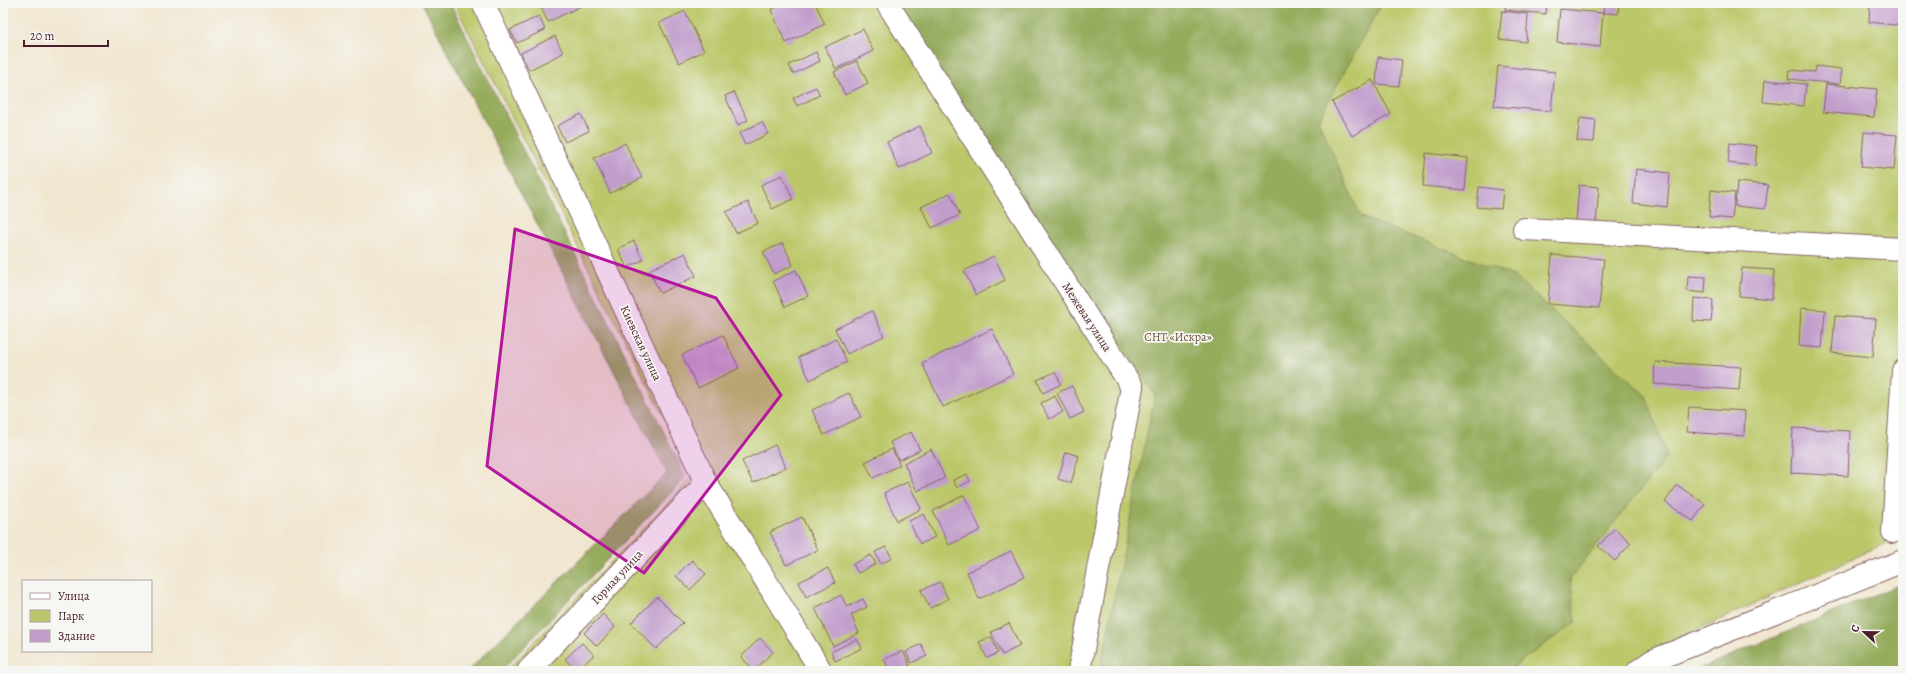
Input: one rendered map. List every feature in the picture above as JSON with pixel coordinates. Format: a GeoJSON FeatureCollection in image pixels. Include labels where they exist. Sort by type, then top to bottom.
{"type":"FeatureCollection","features":[{"type":"Feature","properties":{"kind":"street","name":"Киевская улица"},"geometry":{"type":"LineString","coordinates":[[482,3],[706,483],[821,671]]}},
{"type":"Feature","properties":{"kind":"street","name":"Межевая улица"},"geometry":{"type":"LineString","coordinates":[[886,3],[1132,387],[1078,671]]}},
{"type":"Feature","properties":{"kind":"street"},"geometry":{"type":"LineString","coordinates":[[1524,229],[1903,249]]}},
{"type":"Feature","properties":{"kind":"street"},"geometry":{"type":"LineString","coordinates":[[1893,532],[1903,371]]}},
{"type":"Feature","properties":{"kind":"street","name":"Горная улица"},"geometry":{"type":"LineString","coordinates":[[528,671],[706,483]]}},
{"type":"Feature","properties":{"kind":"street"},"geometry":{"type":"LineString","coordinates":[[1638,671],[1652,661],[1903,562]]}},
{"type":"Feature","properties":{"kind":"highlighted area"},"geometry":{"type":"Polygon","coordinates":[[[515,229],[716,298],[781,395],[644,573],[487,466],[515,229]]]}},
{"type":"Feature","properties":{"kind":"green space"},"geometry":{"type":"Polygon","coordinates":[[[422,3],[450,3],[686,477],[501,671],[468,671],[667,473],[422,3]]]}},
{"type":"Feature","properties":{"kind":"green space","name":"СНТ «Искра»"},"geometry":{"type":"Polygon","coordinates":[[[454,3],[1903,3],[1903,539],[1879,546],[1644,655],[1626,671],[506,671],[694,476],[454,3]]]}},
{"type":"Feature","properties":{"kind":"green space"},"geometry":{"type":"Polygon","coordinates":[[[894,3],[1382,3],[1318,120],[1361,217],[1514,276],[1646,396],[1667,456],[1570,579],[1576,622],[1507,671],[1100,671],[1155,394],[894,3]]]}},
{"type":"Feature","properties":{"kind":"green space"},"geometry":{"type":"Polygon","coordinates":[[[1903,583],[1903,671],[1694,671],[1903,583]]]}},
{"type":"Feature","properties":{"kind":"building"},"geometry":{"type":"Polygon","coordinates":[[[539,3],[582,3],[583,5],[548,22],[539,3]]]}},
{"type":"Feature","properties":{"kind":"building"},"geometry":{"type":"Polygon","coordinates":[[[784,3],[815,3],[825,24],[786,43],[771,10],[784,3]]]}},
{"type":"Feature","properties":{"kind":"building"},"geometry":{"type":"Polygon","coordinates":[[[1506,3],[1547,3],[1546,14],[1505,10],[1506,3]]]}},
{"type":"Feature","properties":{"kind":"building"},"geometry":{"type":"Polygon","coordinates":[[[1605,3],[1619,3],[1618,14],[1603,13],[1605,3]]]}},
{"type":"Feature","properties":{"kind":"building"},"geometry":{"type":"Polygon","coordinates":[[[1870,3],[1903,3],[1903,26],[1869,22],[1870,3]]]}},
{"type":"Feature","properties":{"kind":"building"},"geometry":{"type":"Polygon","coordinates":[[[1560,9],[1603,13],[1600,47],[1557,42],[1560,9]]]}},
{"type":"Feature","properties":{"kind":"building"},"geometry":{"type":"Polygon","coordinates":[[[685,11],[704,51],[679,63],[659,23],[685,11]]]}},
{"type":"Feature","properties":{"kind":"building"},"geometry":{"type":"Polygon","coordinates":[[[1502,11],[1528,14],[1526,42],[1499,39],[1502,11]]]}},
{"type":"Feature","properties":{"kind":"building"},"geometry":{"type":"Polygon","coordinates":[[[539,16],[545,30],[517,43],[510,30],[539,16]]]}},
{"type":"Feature","properties":{"kind":"building"},"geometry":{"type":"Polygon","coordinates":[[[863,29],[873,51],[836,69],[825,47],[863,29]]]}},
{"type":"Feature","properties":{"kind":"building"},"geometry":{"type":"Polygon","coordinates":[[[555,36],[563,53],[529,70],[521,53],[555,36]]]}},
{"type":"Feature","properties":{"kind":"building"},"geometry":{"type":"Polygon","coordinates":[[[816,52],[820,61],[793,74],[789,65],[816,52]]]}},
{"type":"Feature","properties":{"kind":"building"},"geometry":{"type":"Polygon","coordinates":[[[1378,57],[1402,60],[1399,86],[1376,84],[1378,57]]]}},
{"type":"Feature","properties":{"kind":"building"},"geometry":{"type":"Polygon","coordinates":[[[857,61],[868,83],[845,95],[834,72],[857,61]]]}},
{"type":"Feature","properties":{"kind":"building"},"geometry":{"type":"Polygon","coordinates":[[[1498,66],[1555,72],[1551,111],[1494,106],[1498,66]]]}},
{"type":"Feature","properties":{"kind":"building"},"geometry":{"type":"Polygon","coordinates":[[[1816,66],[1842,69],[1840,84],[1788,79],[1789,70],[1815,72],[1816,66]]]}},
{"type":"Feature","properties":{"kind":"building"},"geometry":{"type":"Polygon","coordinates":[[[1372,80],[1391,114],[1352,136],[1332,102],[1372,80]]]}},
{"type":"Feature","properties":{"kind":"building"},"geometry":{"type":"Polygon","coordinates":[[[1765,80],[1806,84],[1804,106],[1763,102],[1765,80]]]}},
{"type":"Feature","properties":{"kind":"building"},"geometry":{"type":"Polygon","coordinates":[[[1826,84],[1877,89],[1874,117],[1823,112],[1826,84]]]}},
{"type":"Feature","properties":{"kind":"building"},"geometry":{"type":"Polygon","coordinates":[[[816,87],[820,95],[797,106],[793,98],[816,87]]]}},
{"type":"Feature","properties":{"kind":"building"},"geometry":{"type":"Polygon","coordinates":[[[734,92],[748,120],[738,125],[725,96],[734,92]]]}},
{"type":"Feature","properties":{"kind":"building"},"geometry":{"type":"Polygon","coordinates":[[[581,114],[589,131],[565,142],[557,126],[581,114]]]}},
{"type":"Feature","properties":{"kind":"building"},"geometry":{"type":"Polygon","coordinates":[[[1580,118],[1596,120],[1594,142],[1577,141],[1580,118]]]}},
{"type":"Feature","properties":{"kind":"building"},"geometry":{"type":"Polygon","coordinates":[[[762,122],[768,134],[745,145],[739,133],[762,122]]]}},
{"type":"Feature","properties":{"kind":"building"},"geometry":{"type":"Polygon","coordinates":[[[920,126],[932,153],[899,169],[887,142],[920,126]]]}},
{"type":"Feature","properties":{"kind":"building"},"geometry":{"type":"Polygon","coordinates":[[[1864,132],[1897,135],[1894,170],[1861,167],[1864,132]]]}},
{"type":"Feature","properties":{"kind":"building"},"geometry":{"type":"Polygon","coordinates":[[[625,143],[642,178],[610,193],[594,158],[625,143]]]}},
{"type":"Feature","properties":{"kind":"building"},"geometry":{"type":"Polygon","coordinates":[[[1730,143],[1757,146],[1755,166],[1728,163],[1730,143]]]}},
{"type":"Feature","properties":{"kind":"building"},"geometry":{"type":"Polygon","coordinates":[[[1426,153],[1468,158],[1465,190],[1423,186],[1426,153]]]}},
{"type":"Feature","properties":{"kind":"building"},"geometry":{"type":"Polygon","coordinates":[[[1636,169],[1670,173],[1667,207],[1633,203],[1636,169]]]}},
{"type":"Feature","properties":{"kind":"building"},"geometry":{"type":"Polygon","coordinates":[[[782,175],[793,199],[772,209],[761,185],[782,175]]]}},
{"type":"Feature","properties":{"kind":"building"},"geometry":{"type":"Polygon","coordinates":[[[1737,182],[1768,185],[1765,209],[1735,206],[1737,182]]]}},
{"type":"Feature","properties":{"kind":"building"},"geometry":{"type":"Polygon","coordinates":[[[1579,185],[1599,187],[1596,223],[1576,221],[1579,185]]]}},
{"type":"Feature","properties":{"kind":"building"},"geometry":{"type":"Polygon","coordinates":[[[1479,187],[1503,190],[1501,209],[1477,207],[1479,187]]]}},
{"type":"Feature","properties":{"kind":"building"},"geometry":{"type":"Polygon","coordinates":[[[1711,190],[1735,193],[1732,219],[1709,217],[1711,190]]]}},
{"type":"Feature","properties":{"kind":"building"},"geometry":{"type":"Polygon","coordinates":[[[950,193],[960,215],[932,228],[921,207],[950,193]]]}},
{"type":"Feature","properties":{"kind":"building"},"geometry":{"type":"Polygon","coordinates":[[[748,202],[758,223],[736,233],[726,212],[748,202]]]}},
{"type":"Feature","properties":{"kind":"building"},"geometry":{"type":"Polygon","coordinates":[[[634,241],[643,260],[627,268],[618,249],[634,241]]]}},
{"type":"Feature","properties":{"kind":"building"},"geometry":{"type":"Polygon","coordinates":[[[783,243],[793,265],[774,274],[763,252],[783,243]]]}},
{"type":"Feature","properties":{"kind":"building"},"geometry":{"type":"Polygon","coordinates":[[[685,253],[696,276],[660,293],[649,270],[685,253]]]}},
{"type":"Feature","properties":{"kind":"building"},"geometry":{"type":"Polygon","coordinates":[[[1552,255],[1604,259],[1599,308],[1548,304],[1552,255]]]}},
{"type":"Feature","properties":{"kind":"building"},"geometry":{"type":"Polygon","coordinates":[[[994,256],[1005,280],[976,295],[964,271],[994,256]]]}},
{"type":"Feature","properties":{"kind":"building"},"geometry":{"type":"Polygon","coordinates":[[[1742,268],[1774,270],[1772,299],[1739,296],[1742,268]]]}},
{"type":"Feature","properties":{"kind":"building"},"geometry":{"type":"Polygon","coordinates":[[[796,270],[808,296],[785,307],[773,281],[796,270]]]}},
{"type":"Feature","properties":{"kind":"building"},"geometry":{"type":"Polygon","coordinates":[[[1688,276],[1706,277],[1705,293],[1687,291],[1688,276]]]}},
{"type":"Feature","properties":{"kind":"building"},"geometry":{"type":"Polygon","coordinates":[[[1694,298],[1713,300],[1711,322],[1693,321],[1694,298]]]}},
{"type":"Feature","properties":{"kind":"building"},"geometry":{"type":"Polygon","coordinates":[[[1801,308],[1825,310],[1822,348],[1799,346],[1801,308]]]}},
{"type":"Feature","properties":{"kind":"building"},"geometry":{"type":"Polygon","coordinates":[[[872,311],[884,336],[847,354],[835,329],[872,311]]]}},
{"type":"Feature","properties":{"kind":"building"},"geometry":{"type":"Polygon","coordinates":[[[1835,316],[1876,319],[1873,357],[1832,353],[1835,316]]]}},
{"type":"Feature","properties":{"kind":"building"},"geometry":{"type":"Polygon","coordinates":[[[992,329],[1013,374],[943,407],[922,363],[992,329]]]}},
{"type":"Feature","properties":{"kind":"building"},"geometry":{"type":"Polygon","coordinates":[[[723,335],[739,368],[698,388],[682,355],[723,335]]]}},
{"type":"Feature","properties":{"kind":"building"},"geometry":{"type":"Polygon","coordinates":[[[836,339],[847,362],[810,380],[799,357],[836,339]]]}},
{"type":"Feature","properties":{"kind":"building"},"geometry":{"type":"Polygon","coordinates":[[[1655,362],[1741,367],[1739,390],[1654,384],[1655,362]]]}},
{"type":"Feature","properties":{"kind":"building"},"geometry":{"type":"Polygon","coordinates":[[[1055,372],[1061,384],[1043,393],[1037,380],[1055,372]]]}},
{"type":"Feature","properties":{"kind":"building"},"geometry":{"type":"Polygon","coordinates":[[[1072,386],[1084,412],[1070,419],[1057,393],[1072,386]]]}},
{"type":"Feature","properties":{"kind":"building"},"geometry":{"type":"Polygon","coordinates":[[[849,393],[861,417],[824,435],[812,410],[849,393]]]}},
{"type":"Feature","properties":{"kind":"building"},"geometry":{"type":"Polygon","coordinates":[[[1055,396],[1063,412],[1049,419],[1041,403],[1055,396]]]}},
{"type":"Feature","properties":{"kind":"building"},"geometry":{"type":"Polygon","coordinates":[[[1689,407],[1745,411],[1744,436],[1687,432],[1689,407]]]}},
{"type":"Feature","properties":{"kind":"building"},"geometry":{"type":"Polygon","coordinates":[[[1793,428],[1850,431],[1848,476],[1791,473],[1793,428]]]}},
{"type":"Feature","properties":{"kind":"building"},"geometry":{"type":"Polygon","coordinates":[[[911,432],[920,450],[899,460],[890,442],[911,432]]]}},
{"type":"Feature","properties":{"kind":"building"},"geometry":{"type":"Polygon","coordinates":[[[775,445],[786,467],[753,483],[742,461],[775,445]]]}},
{"type":"Feature","properties":{"kind":"building"},"geometry":{"type":"Polygon","coordinates":[[[892,449],[900,465],[873,478],[865,462],[892,449]]]}},
{"type":"Feature","properties":{"kind":"building"},"geometry":{"type":"Polygon","coordinates":[[[931,449],[945,478],[917,491],[904,463],[931,449]]]}},
{"type":"Feature","properties":{"kind":"building"},"geometry":{"type":"Polygon","coordinates":[[[1066,452],[1079,456],[1071,483],[1058,479],[1066,452]]]}},
{"type":"Feature","properties":{"kind":"building"},"geometry":{"type":"Polygon","coordinates":[[[967,474],[970,481],[957,488],[953,480],[967,474]]]}},
{"type":"Feature","properties":{"kind":"building"},"geometry":{"type":"Polygon","coordinates":[[[908,482],[921,509],[897,521],[884,493],[908,482]]]}},
{"type":"Feature","properties":{"kind":"building"},"geometry":{"type":"Polygon","coordinates":[[[1677,485],[1705,504],[1693,521],[1665,502],[1677,485]]]}},
{"type":"Feature","properties":{"kind":"building"},"geometry":{"type":"Polygon","coordinates":[[[964,495],[981,530],[949,545],[933,511],[964,495]]]}},
{"type":"Feature","properties":{"kind":"building"},"geometry":{"type":"Polygon","coordinates":[[[924,514],[935,537],[920,544],[909,521],[924,514]]]}},
{"type":"Feature","properties":{"kind":"building"},"geometry":{"type":"Polygon","coordinates":[[[802,517],[818,550],[786,565],[770,532],[802,517]]]}},
{"type":"Feature","properties":{"kind":"building"},"geometry":{"type":"Polygon","coordinates":[[[1615,528],[1631,543],[1615,561],[1598,546],[1615,528]]]}},
{"type":"Feature","properties":{"kind":"building"},"geometry":{"type":"Polygon","coordinates":[[[886,547],[892,558],[881,564],[875,552],[886,547]]]}},
{"type":"Feature","properties":{"kind":"building"},"geometry":{"type":"Polygon","coordinates":[[[1011,551],[1024,577],[979,599],[967,572],[1011,551]]]}},
{"type":"Feature","properties":{"kind":"building"},"geometry":{"type":"Polygon","coordinates":[[[871,555],[876,564],[858,573],[853,564],[871,555]]]}},
{"type":"Feature","properties":{"kind":"building"},"geometry":{"type":"Polygon","coordinates":[[[692,560],[706,574],[690,590],[676,576],[692,560]]]}},
{"type":"Feature","properties":{"kind":"building"},"geometry":{"type":"Polygon","coordinates":[[[828,568],[835,583],[806,597],[799,582],[828,568]]]}},
{"type":"Feature","properties":{"kind":"building"},"geometry":{"type":"Polygon","coordinates":[[[940,582],[948,599],[930,608],[921,590],[940,582]]]}},
{"type":"Feature","properties":{"kind":"building"},"geometry":{"type":"Polygon","coordinates":[[[841,595],[847,607],[863,599],[867,607],[851,615],[859,633],[833,646],[815,608],[841,595]]]}},
{"type":"Feature","properties":{"kind":"building"},"geometry":{"type":"Polygon","coordinates":[[[657,597],[683,623],[656,649],[631,623],[657,597]]]}},
{"type":"Feature","properties":{"kind":"building"},"geometry":{"type":"Polygon","coordinates":[[[603,614],[615,627],[597,646],[584,633],[603,614]]]}},
{"type":"Feature","properties":{"kind":"building"},"geometry":{"type":"Polygon","coordinates":[[[1009,623],[1020,646],[1002,655],[991,632],[1009,623]]]}},
{"type":"Feature","properties":{"kind":"building"},"geometry":{"type":"Polygon","coordinates":[[[991,637],[998,653],[987,658],[979,642],[991,637]]]}},
{"type":"Feature","properties":{"kind":"building"},"geometry":{"type":"Polygon","coordinates":[[[760,638],[773,652],[754,670],[741,657],[760,638]]]}},
{"type":"Feature","properties":{"kind":"building"},"geometry":{"type":"Polygon","coordinates":[[[857,639],[862,648],[835,661],[831,652],[857,639]]]}},
{"type":"Feature","properties":{"kind":"building"},"geometry":{"type":"Polygon","coordinates":[[[582,643],[594,655],[576,671],[565,659],[582,643]]]}},
{"type":"Feature","properties":{"kind":"building"},"geometry":{"type":"Polygon","coordinates":[[[921,644],[927,656],[911,663],[906,652],[921,644]]]}},
{"type":"Feature","properties":{"kind":"building"},"geometry":{"type":"Polygon","coordinates":[[[903,651],[910,666],[899,671],[890,671],[884,659],[903,651]]]}},
{"type":"Feature","properties":{"kind":"building"},"geometry":{"type":"Polygon","coordinates":[[[1518,665],[1522,671],[1510,671],[1518,665]]]}}]}
